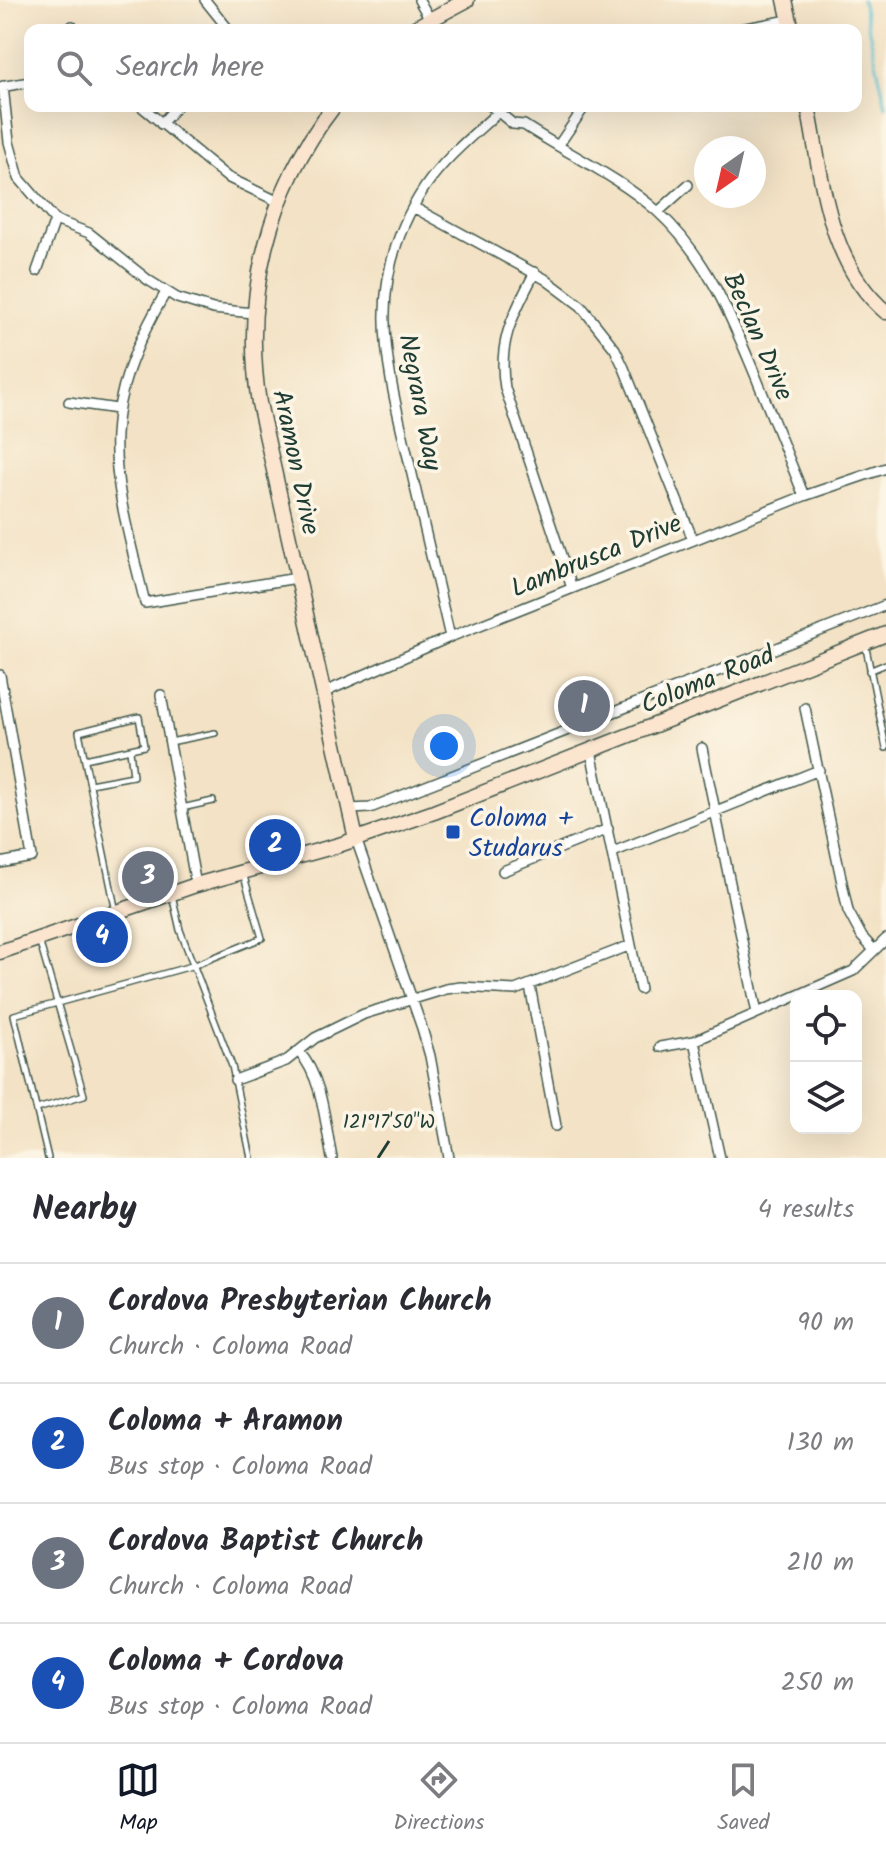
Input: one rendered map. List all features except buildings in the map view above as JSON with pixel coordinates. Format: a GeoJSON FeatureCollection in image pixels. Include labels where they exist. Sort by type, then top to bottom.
{"type":"FeatureCollection","features":[{"type":"Feature","properties":{"kind":"street"},"geometry":{"type":"LineString","coordinates":[[205,0],[224,24]]}},
{"type":"Feature","properties":{"kind":"street"},"geometry":{"type":"LineString","coordinates":[[419,0],[433,24],[467,0]]}},
{"type":"Feature","properties":{"kind":"street"},"geometry":{"type":"LineString","coordinates":[[785,0],[790,24]]}},
{"type":"Feature","properties":{"kind":"street"},"geometry":{"type":"LineString","coordinates":[[24,83],[2,86],[9,142],[19,178],[55,220],[89,233],[166,292],[213,309],[253,313]]}},
{"type":"Feature","properties":{"kind":"street"},"geometry":{"type":"LineString","coordinates":[[148,112],[227,177],[279,202]]}},
{"type":"Feature","properties":{"kind":"street"},"geometry":{"type":"LineString","coordinates":[[161,124],[172,112]]}},
{"type":"Feature","properties":{"kind":"street","name":"Aramon Drive"},"geometry":{"type":"LineString","coordinates":[[330,112],[305,147],[279,202],[263,254],[253,313],[254,371],[356,839]]}},
{"type":"Feature","properties":{"kind":"street","name":"Negrara Way"},"geometry":{"type":"LineString","coordinates":[[450,637],[385,346],[384,307],[396,245],[413,207],[441,166],[491,112]]}},
{"type":"Feature","properties":{"kind":"street","name":"Beclan Drive"},"geometry":{"type":"LineString","coordinates":[[498,112],[513,124],[524,125],[611,177],[658,212],[687,244],[724,303],[804,496]]}},
{"type":"Feature","properties":{"kind":"street"},"geometry":{"type":"LineString","coordinates":[[558,146],[581,112]]}},
{"type":"Feature","properties":{"kind":"street"},"geometry":{"type":"LineString","coordinates":[[809,112],[836,238],[850,270],[886,312]]}},
{"type":"Feature","properties":{"kind":"street"},"geometry":{"type":"LineString","coordinates":[[658,212],[688,185]]}},
{"type":"Feature","properties":{"kind":"street"},"geometry":{"type":"LineString","coordinates":[[413,207],[535,272],[581,306],[615,349],[693,540]]}},
{"type":"Feature","properties":{"kind":"street"},"geometry":{"type":"LineString","coordinates":[[37,271],[55,220]]}},
{"type":"Feature","properties":{"kind":"street"},"geometry":{"type":"LineString","coordinates":[[535,272],[509,323],[503,344],[502,373],[572,588]]}},
{"type":"Feature","properties":{"kind":"street"},"geometry":{"type":"LineString","coordinates":[[166,292],[143,331],[127,370],[117,409],[114,450],[115,474],[145,603],[297,578]]}},
{"type":"Feature","properties":{"kind":"street"},"geometry":{"type":"LineString","coordinates":[[69,402],[117,409]]}},
{"type":"Feature","properties":{"kind":"street","name":"Lambrusca Drive"},"geometry":{"type":"LineString","coordinates":[[325,692],[572,588],[804,496],[886,468]]}},
{"type":"Feature","properties":{"kind":"street","name":"Coloma Road"},"geometry":{"type":"LineString","coordinates":[[350,809],[370,808],[886,605]]}},
{"type":"Feature","properties":{"kind":"street","name":"Coloma Road"},"geometry":{"type":"LineString","coordinates":[[0,952],[196,885],[356,839],[591,751],[886,634]]}},
{"type":"Feature","properties":{"kind":"street"},"geometry":{"type":"LineString","coordinates":[[0,675],[32,857],[0,863]]}},
{"type":"Feature","properties":{"kind":"street"},"geometry":{"type":"LineString","coordinates":[[161,695],[196,885]]}},
{"type":"Feature","properties":{"kind":"street"},"geometry":{"type":"LineString","coordinates":[[805,708],[848,911],[862,937],[874,950]]}},
{"type":"Feature","properties":{"kind":"street"},"geometry":{"type":"LineString","coordinates":[[702,748],[757,1013]]}},
{"type":"Feature","properties":{"kind":"street"},"geometry":{"type":"LineString","coordinates":[[591,751],[640,989]]}},
{"type":"Feature","properties":{"kind":"street"},"geometry":{"type":"LineString","coordinates":[[613,852],[819,770]]}},
{"type":"Feature","properties":{"kind":"street"},"geometry":{"type":"LineString","coordinates":[[503,871],[608,829]]}},
{"type":"Feature","properties":{"kind":"street"},"geometry":{"type":"LineString","coordinates":[[356,839],[430,1056],[449,1158]]}},
{"type":"Feature","properties":{"kind":"street"},"geometry":{"type":"LineString","coordinates":[[810,990],[853,971],[886,939]]}},
{"type":"Feature","properties":{"kind":"street"},"geometry":{"type":"LineString","coordinates":[[235,1080],[271,1069],[315,1038],[340,1025],[412,1000],[461,987],[507,991],[530,986],[631,945]]}},
{"type":"Feature","properties":{"kind":"street"},"geometry":{"type":"LineString","coordinates":[[530,986],[556,1126]]}},
{"type":"Feature","properties":{"kind":"street"},"geometry":{"type":"LineString","coordinates":[[660,1047],[694,1041],[790,999]]}},
{"type":"Feature","properties":{"kind":"street"},"geometry":{"type":"LineString","coordinates":[[694,1041],[720,1158]]}},
{"type":"Feature","properties":{"kind":"street"},"geometry":{"type":"LineString","coordinates":[[299,1052],[307,1060],[315,1080],[332,1158]]}},
{"type":"Feature","properties":{"kind":"lane"},"geometry":{"type":"LineString","coordinates":[[865,642],[886,748]]}},
{"type":"Feature","properties":{"kind":"lane"},"geometry":{"type":"LineString","coordinates":[[869,671],[886,664]]}},
{"type":"Feature","properties":{"kind":"lane"},"geometry":{"type":"LineString","coordinates":[[85,759],[144,746],[139,717],[79,732],[116,913]]}},
{"type":"Feature","properties":{"kind":"lane"},"geometry":{"type":"LineString","coordinates":[[169,742],[215,733]]}},
{"type":"Feature","properties":{"kind":"lane"},"geometry":{"type":"LineString","coordinates":[[90,784],[133,776],[130,750]]}},
{"type":"Feature","properties":{"kind":"lane"},"geometry":{"type":"LineString","coordinates":[[181,808],[213,801]]}},
{"type":"Feature","properties":{"kind":"lane"},"geometry":{"type":"LineString","coordinates":[[48,1158],[14,1015],[195,965],[262,938],[243,872]]}},
{"type":"Feature","properties":{"kind":"lane"},"geometry":{"type":"LineString","coordinates":[[172,894],[180,930],[235,1080],[251,1158]]}},
{"type":"Feature","properties":{"kind":"lane"},"geometry":{"type":"LineString","coordinates":[[37,1109],[84,1095],[39,939]]}},
{"type":"Feature","properties":{"kind":"waterway"},"geometry":{"type":"LineString","coordinates":[[862,0],[886,106]]}},
{"type":"Feature","properties":{"kind":"place","name":"Cordova Presbyterian Church"},"geometry":{"type":"Point","coordinates":[584,706]}},
{"type":"Feature","properties":{"kind":"place","name":"Coloma + Studarus"},"geometry":{"type":"Point","coordinates":[453,832]}},
{"type":"Feature","properties":{"kind":"place","name":"Coloma + Aramon"},"geometry":{"type":"Point","coordinates":[275,845]}},
{"type":"Feature","properties":{"kind":"place","name":"Cordova Baptist Church"},"geometry":{"type":"Point","coordinates":[148,877]}},
{"type":"Feature","properties":{"kind":"place","name":"Coloma + Cordova"},"geometry":{"type":"Point","coordinates":[102,937]}}]}
